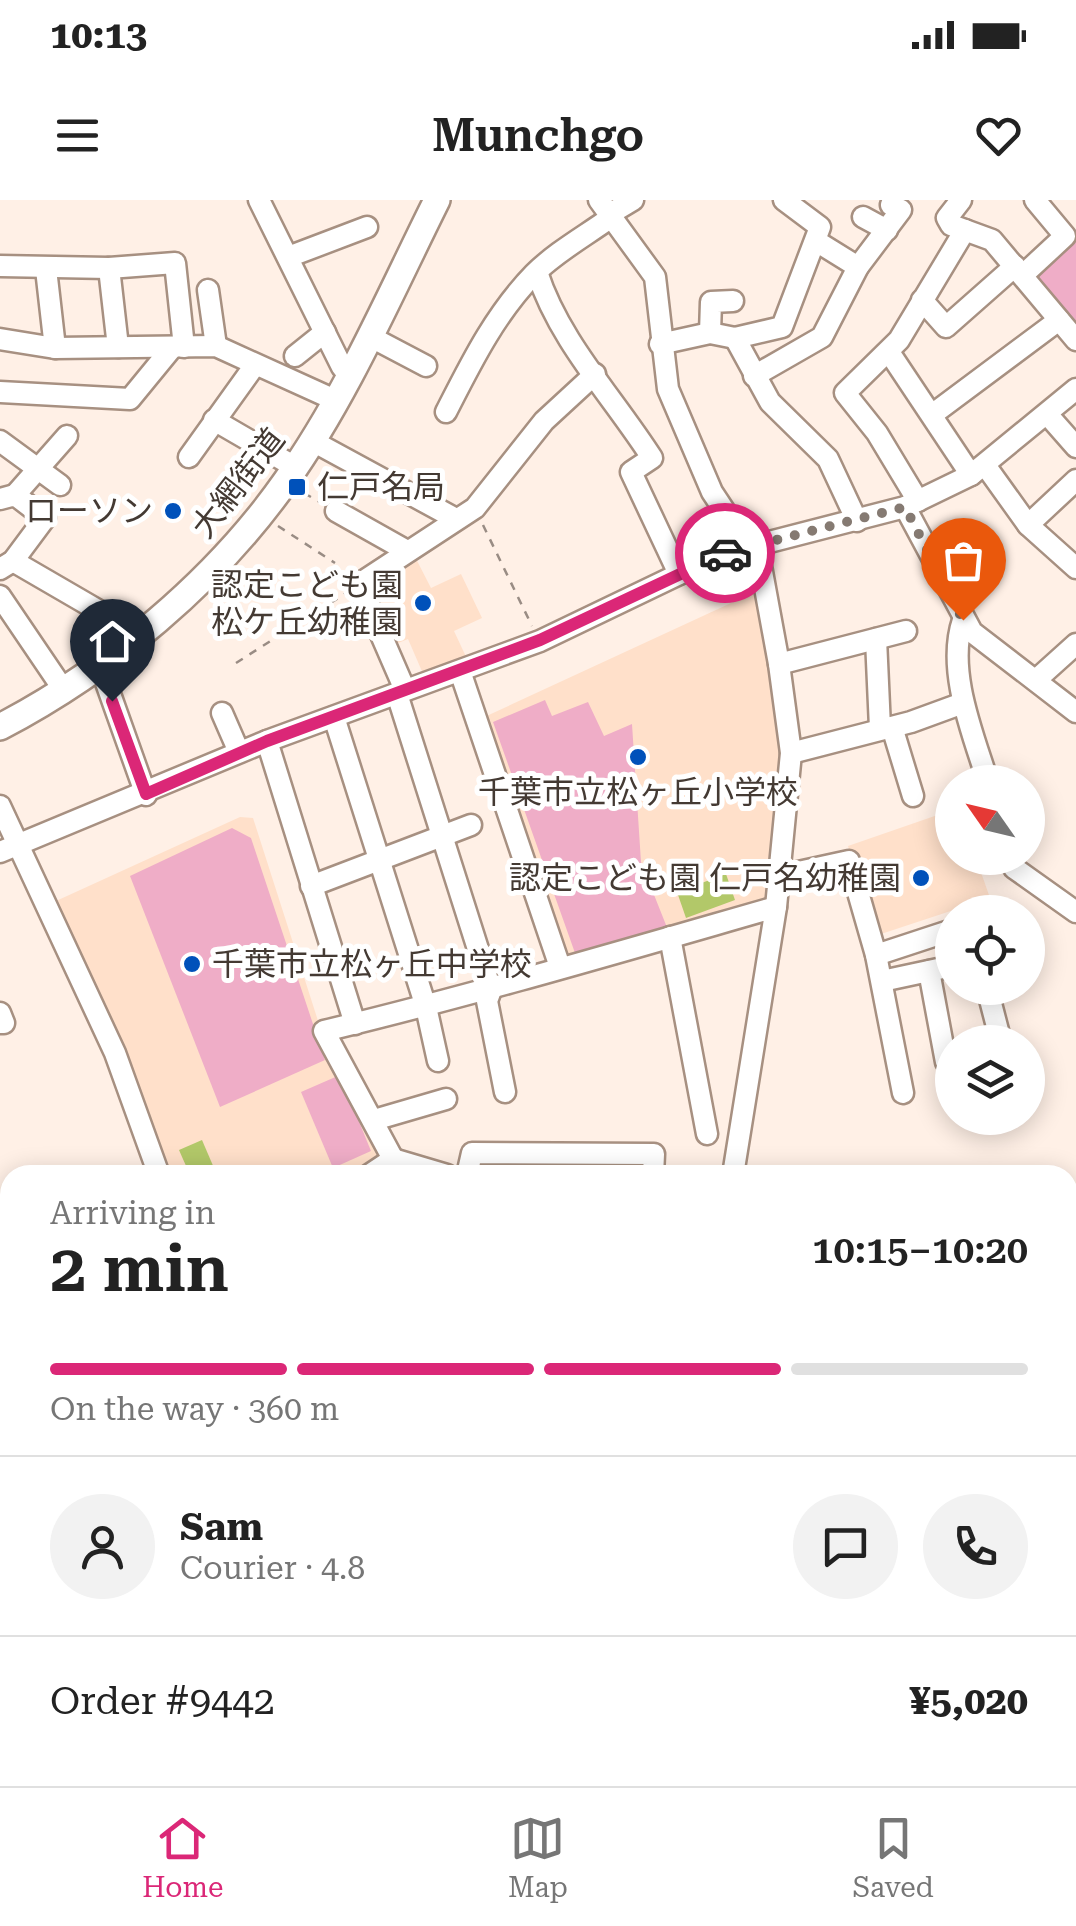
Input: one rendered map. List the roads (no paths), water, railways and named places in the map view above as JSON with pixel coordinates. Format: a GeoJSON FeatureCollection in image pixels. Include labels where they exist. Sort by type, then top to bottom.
{"type":"FeatureCollection","features":[{"type":"Feature","properties":{"kind":"main road","name":"大網街道"},"geometry":{"type":"LineString","coordinates":[[0,727],[63,689],[137,633],[211,571],[261,514],[290,475],[335,400],[431,203]]}},
{"type":"Feature","properties":{"kind":"street"},"geometry":{"type":"LineString","coordinates":[[260,200],[342,367],[351,370]]}},
{"type":"Feature","properties":{"kind":"street"},"geometry":{"type":"LineString","coordinates":[[446,412],[498,318],[537,272],[606,211],[632,200]]}},
{"type":"Feature","properties":{"kind":"street"},"geometry":{"type":"LineString","coordinates":[[660,344],[710,332],[734,338],[782,327],[820,227],[784,200]]}},
{"type":"Feature","properties":{"kind":"street"},"geometry":{"type":"LineString","coordinates":[[754,376],[822,338],[858,266],[901,210],[891,205],[893,200]]}},
{"type":"Feature","properties":{"kind":"street"},"geometry":{"type":"LineString","coordinates":[[961,200],[947,218],[964,230],[992,240],[1076,340]]}},
{"type":"Feature","properties":{"kind":"street"},"geometry":{"type":"LineString","coordinates":[[922,300],[946,327],[1065,236],[1035,200]]}},
{"type":"Feature","properties":{"kind":"street"},"geometry":{"type":"LineString","coordinates":[[606,211],[655,277],[661,301],[660,344],[668,389],[682,431],[712,492],[761,566],[791,752],[776,907],[736,1165]]}},
{"type":"Feature","properties":{"kind":"street"},"geometry":{"type":"LineString","coordinates":[[863,217],[887,230]]}},
{"type":"Feature","properties":{"kind":"street"},"geometry":{"type":"LineString","coordinates":[[288,257],[367,227]]}},
{"type":"Feature","properties":{"kind":"street"},"geometry":{"type":"LineString","coordinates":[[964,230],[888,352],[844,393],[877,432],[963,620],[986,645],[1076,712]]}},
{"type":"Feature","properties":{"kind":"street"},"geometry":{"type":"LineString","coordinates":[[816,242],[858,266]]}},
{"type":"Feature","properties":{"kind":"street"},"geometry":{"type":"LineString","coordinates":[[0,266],[109,268],[176,263],[177,348],[130,399],[0,392]]}},
{"type":"Feature","properties":{"kind":"street"},"geometry":{"type":"LineString","coordinates":[[46,268],[55,348]]}},
{"type":"Feature","properties":{"kind":"street"},"geometry":{"type":"LineString","coordinates":[[109,268],[118,347]]}},
{"type":"Feature","properties":{"kind":"street"},"geometry":{"type":"LineString","coordinates":[[537,272],[543,295],[564,333],[652,458],[631,472],[680,574]]}},
{"type":"Feature","properties":{"kind":"street"},"geometry":{"type":"LineString","coordinates":[[208,290],[216,346]]}},
{"type":"Feature","properties":{"kind":"street"},"geometry":{"type":"LineString","coordinates":[[710,332],[711,302],[733,301]]}},
{"type":"Feature","properties":{"kind":"street"},"geometry":{"type":"LineString","coordinates":[[933,414],[1059,320]]}},
{"type":"Feature","properties":{"kind":"street"},"geometry":{"type":"LineString","coordinates":[[295,356],[326,332]]}},
{"type":"Feature","properties":{"kind":"street"},"geometry":{"type":"LineString","coordinates":[[368,336],[426,366]]}},
{"type":"Feature","properties":{"kind":"street"},"geometry":{"type":"LineString","coordinates":[[0,338],[55,348],[216,346],[335,400]]}},
{"type":"Feature","properties":{"kind":"street"},"geometry":{"type":"LineString","coordinates":[[734,338],[770,402],[828,459],[857,522]]}},
{"type":"Feature","properties":{"kind":"street"},"geometry":{"type":"LineString","coordinates":[[888,352],[978,470],[1028,525],[1076,568]]}},
{"type":"Feature","properties":{"kind":"street"},"geometry":{"type":"LineString","coordinates":[[190,457],[255,365]]}},
{"type":"Feature","properties":{"kind":"street"},"geometry":{"type":"LineString","coordinates":[[505,1092],[487,1001],[491,990],[401,692],[359,584],[475,508],[544,421],[595,374]]}},
{"type":"Feature","properties":{"kind":"street"},"geometry":{"type":"LineString","coordinates":[[10,849],[239,752],[540,640],[747,544],[857,522],[912,504],[978,470],[1076,389]]}},
{"type":"Feature","properties":{"kind":"street"},"geometry":{"type":"LineString","coordinates":[[1047,414],[1076,447]]}},
{"type":"Feature","properties":{"kind":"street"},"geometry":{"type":"LineString","coordinates":[[214,420],[290,475]]}},
{"type":"Feature","properties":{"kind":"street"},"geometry":{"type":"LineString","coordinates":[[67,436],[7,497],[45,518],[7,565],[137,633]]}},
{"type":"Feature","properties":{"kind":"street"},"geometry":{"type":"LineString","coordinates":[[0,441],[60,486]]}},
{"type":"Feature","properties":{"kind":"street"},"geometry":{"type":"LineString","coordinates":[[318,444],[456,519]]}},
{"type":"Feature","properties":{"kind":"street"},"geometry":{"type":"LineString","coordinates":[[1028,525],[1076,480]]}},
{"type":"Feature","properties":{"kind":"street"},"geometry":{"type":"LineString","coordinates":[[336,511],[407,551]]}},
{"type":"Feature","properties":{"kind":"street"},"geometry":{"type":"LineString","coordinates":[[0,596],[6,621],[63,689]]}},
{"type":"Feature","properties":{"kind":"street"},"geometry":{"type":"LineString","coordinates":[[963,620],[958,633],[963,703],[983,765]]}},
{"type":"Feature","properties":{"kind":"street"},"geometry":{"type":"LineString","coordinates":[[779,664],[906,631]]}},
{"type":"Feature","properties":{"kind":"street"},"geometry":{"type":"LineString","coordinates":[[876,639],[886,728],[913,796]]}},
{"type":"Feature","properties":{"kind":"street"},"geometry":{"type":"LineString","coordinates":[[1036,680],[1076,644]]}},
{"type":"Feature","properties":{"kind":"street"},"geometry":{"type":"LineString","coordinates":[[99,663],[146,794]]}},
{"type":"Feature","properties":{"kind":"street"},"geometry":{"type":"LineString","coordinates":[[460,671],[560,967]]}},
{"type":"Feature","properties":{"kind":"street"},"geometry":{"type":"LineString","coordinates":[[791,752],[963,703]]}},
{"type":"Feature","properties":{"kind":"street"},"geometry":{"type":"LineString","coordinates":[[222,713],[239,752]]}},
{"type":"Feature","properties":{"kind":"street"},"geometry":{"type":"LineString","coordinates":[[334,717],[426,1007],[438,1061]]}},
{"type":"Feature","properties":{"kind":"street"},"geometry":{"type":"LineString","coordinates":[[267,741],[355,1024]]}},
{"type":"Feature","properties":{"kind":"street"},"geometry":{"type":"LineString","coordinates":[[0,806],[10,849],[115,1054],[155,1165]]}},
{"type":"Feature","properties":{"kind":"street"},"geometry":{"type":"LineString","coordinates":[[311,886],[471,825]]}},
{"type":"Feature","properties":{"kind":"street"},"geometry":{"type":"LineString","coordinates":[[780,876],[849,861],[876,954],[903,1093]]}},
{"type":"Feature","properties":{"kind":"street"},"geometry":{"type":"LineString","coordinates":[[1024,875],[1076,912]]}},
{"type":"Feature","properties":{"kind":"street"},"geometry":{"type":"LineString","coordinates":[[414,1165],[394,1159],[324,1031],[491,990],[776,907]]}},
{"type":"Feature","properties":{"kind":"street"},"geometry":{"type":"LineString","coordinates":[[876,954],[935,935]]}},
{"type":"Feature","properties":{"kind":"street"},"geometry":{"type":"LineString","coordinates":[[670,938],[707,1134]]}},
{"type":"Feature","properties":{"kind":"street"},"geometry":{"type":"LineString","coordinates":[[882,982],[935,970]]}},
{"type":"Feature","properties":{"kind":"street"},"geometry":{"type":"LineString","coordinates":[[929,971],[939,1025]]}},
{"type":"Feature","properties":{"kind":"street"},"geometry":{"type":"LineString","coordinates":[[0,1012],[4,1023],[0,1023]]}},
{"type":"Feature","properties":{"kind":"street"},"geometry":{"type":"LineString","coordinates":[[374,1120],[446,1099]]}},
{"type":"Feature","properties":{"kind":"street"},"geometry":{"type":"LineString","coordinates":[[469,1165],[472,1153],[490,1153],[654,1154],[654,1165]]}},
{"type":"Feature","properties":{"kind":"street"},"geometry":{"type":"LineString","coordinates":[[385,1165],[394,1159]]}},
{"type":"Feature","properties":{"kind":"place","name":"仁戸名局"},"geometry":{"type":"Point","coordinates":[297,487]}},
{"type":"Feature","properties":{"kind":"place","name":"ローソン"},"geometry":{"type":"Point","coordinates":[173,511]}},
{"type":"Feature","properties":{"kind":"place","name":"認定こども園 松ケ丘幼稚園"},"geometry":{"type":"Point","coordinates":[423,603]}},
{"type":"Feature","properties":{"kind":"place","name":"千葉市立松ヶ丘小学校"},"geometry":{"type":"Point","coordinates":[638,757]}},
{"type":"Feature","properties":{"kind":"place","name":"認定こども園 仁戸名幼稚園"},"geometry":{"type":"Point","coordinates":[921,878]}},
{"type":"Feature","properties":{"kind":"place","name":"千葉市立松ヶ丘中学校"},"geometry":{"type":"Point","coordinates":[192,964]}}]}
